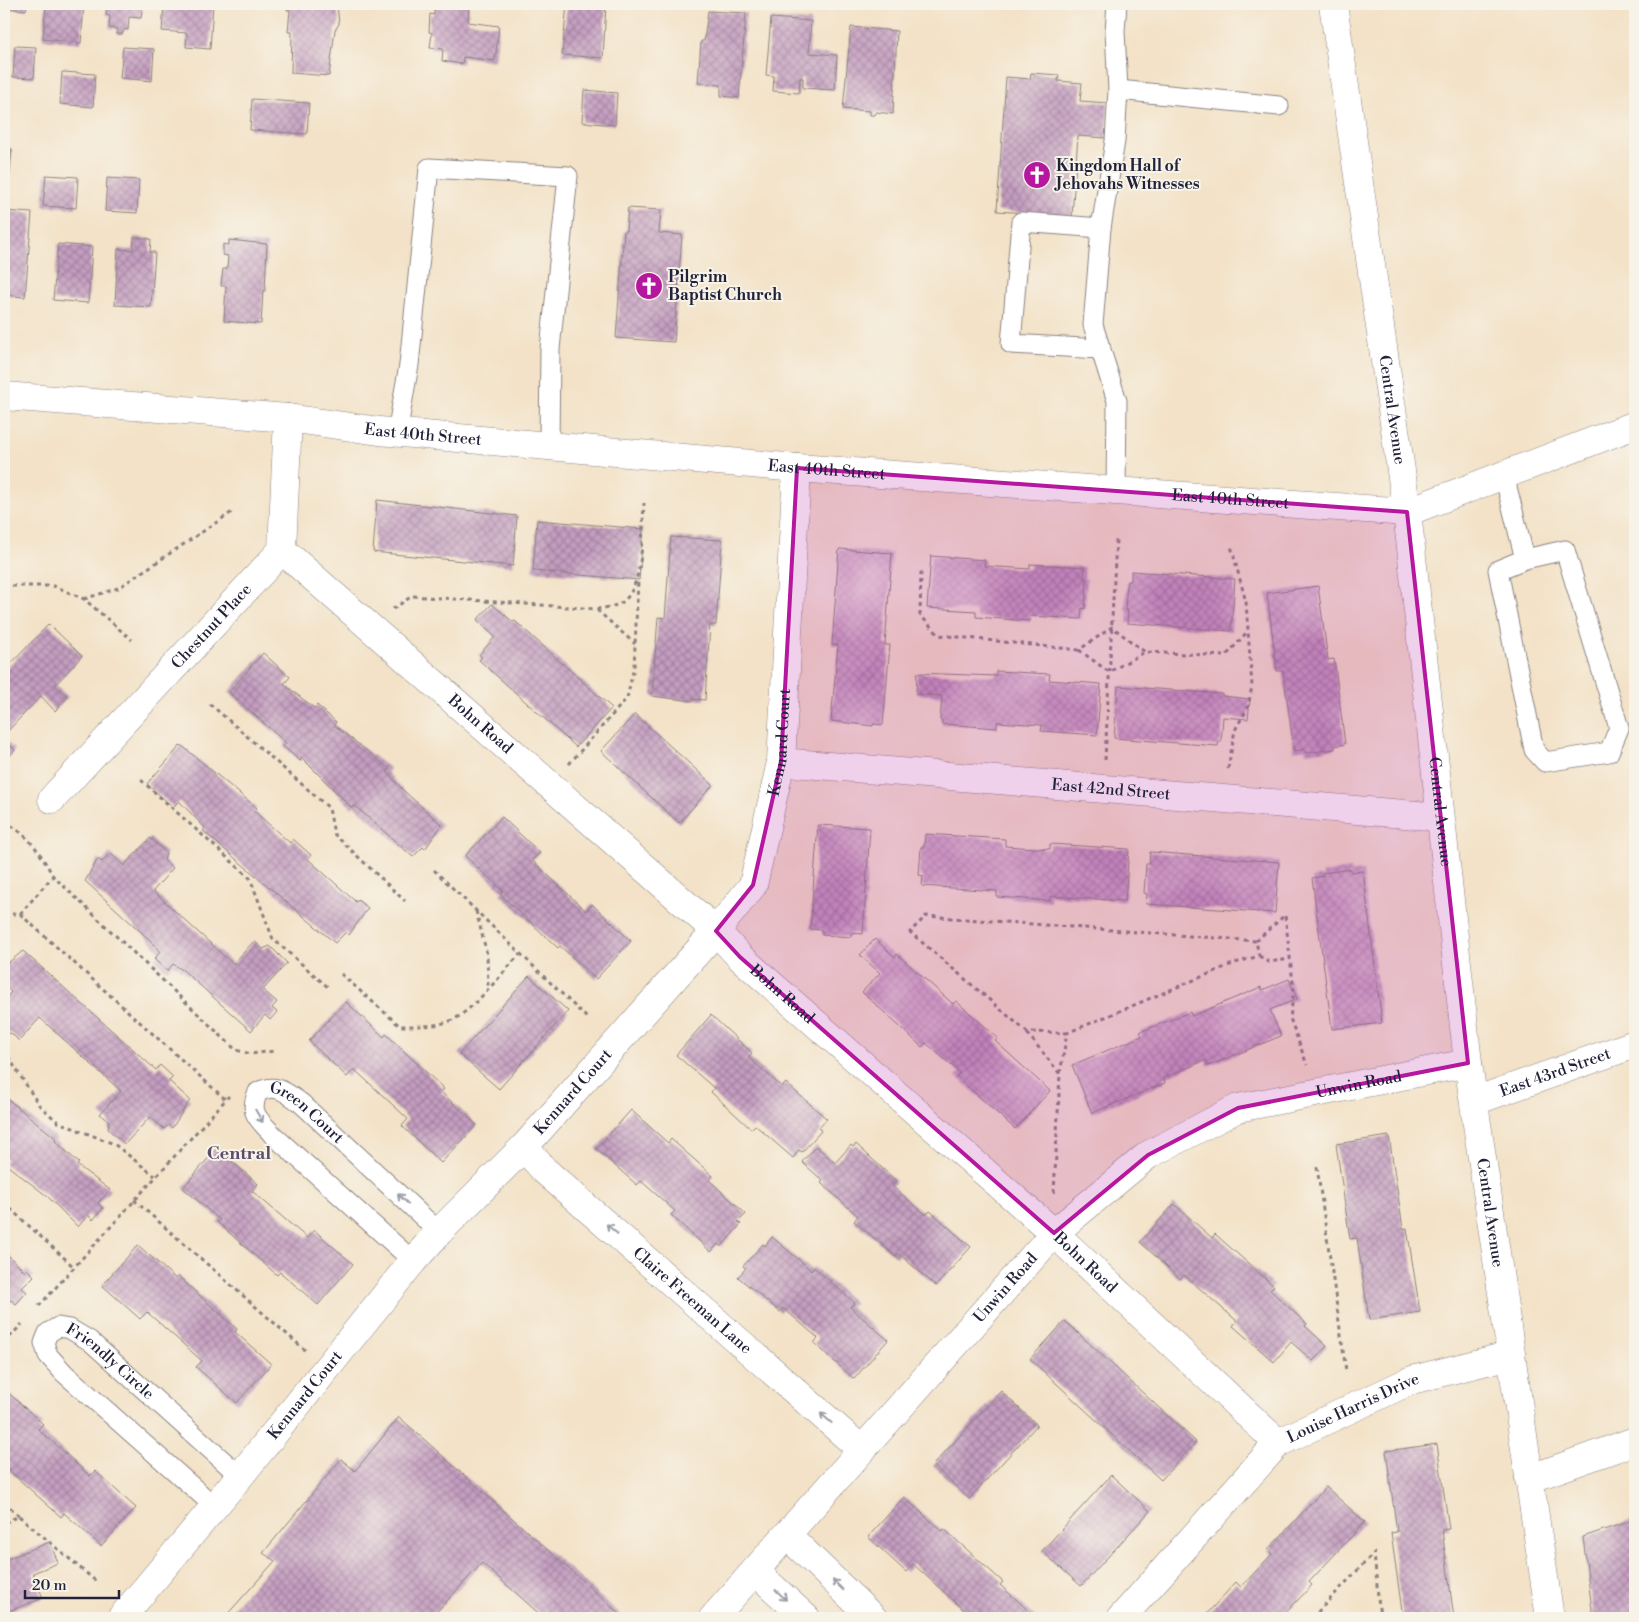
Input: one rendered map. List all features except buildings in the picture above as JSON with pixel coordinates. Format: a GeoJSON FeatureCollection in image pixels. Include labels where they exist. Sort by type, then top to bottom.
{"type":"FeatureCollection","features":[{"type":"Feature","properties":{"kind":"street","name":"Central Avenue"},"geometry":{"type":"LineString","coordinates":[[1332,4],[1407,512],[1468,1063],[1476,1101],[1550,1618]]}},
{"type":"Feature","properties":{"kind":"street","name":"East 40th Street"},"geometry":{"type":"LineString","coordinates":[[4,396],[288,418],[397,433],[797,468],[1407,512],[1635,425]]}},
{"type":"Feature","properties":{"kind":"street"},"geometry":{"type":"LineString","coordinates":[[282,550],[288,418]]}},
{"type":"Feature","properties":{"kind":"street","name":"Kennard Court"},"geometry":{"type":"LineString","coordinates":[[120,1618],[213,1505],[240,1476],[413,1261],[439,1232],[524,1147],[716,931],[754,885],[781,762],[797,468]]}},
{"type":"Feature","properties":{"kind":"street","name":"Chestnut Place"},"geometry":{"type":"LineString","coordinates":[[52,799],[282,550]]}},
{"type":"Feature","properties":{"kind":"street","name":"Bohn Road"},"geometry":{"type":"LineString","coordinates":[[282,550],[716,931],[740,957],[1054,1233],[1278,1443]]}},
{"type":"Feature","properties":{"kind":"street","name":"East 42nd Street"},"geometry":{"type":"LineString","coordinates":[[781,762],[1440,817]]}},
{"type":"Feature","properties":{"kind":"street","name":"East 43rd Street"},"geometry":{"type":"LineString","coordinates":[[1476,1101],[1635,1044]]}},
{"type":"Feature","properties":{"kind":"street","name":"Unwin Road"},"geometry":{"type":"LineString","coordinates":[[713,1618],[1054,1233],[1148,1155],[1238,1108],[1468,1063]]}},
{"type":"Feature","properties":{"kind":"street","name":"Claire Freeman Lane"},"geometry":{"type":"LineString","coordinates":[[524,1147],[544,1170],[862,1450]]}},
{"type":"Feature","properties":{"kind":"street","name":"Louise Harris Drive"},"geometry":{"type":"LineString","coordinates":[[1121,1618],[1278,1443],[1412,1380],[1511,1355]]}},
{"type":"Feature","properties":{"kind":"street"},"geometry":{"type":"LineString","coordinates":[[1529,1479],[1635,1441]]}},
{"type":"Feature","properties":{"kind":"street"},"geometry":{"type":"LineString","coordinates":[[787,1535],[873,1618]]}},
{"type":"Feature","properties":{"kind":"street"},"geometry":{"type":"LineString","coordinates":[[755,1571],[806,1618]]}},
{"type":"Feature","properties":{"kind":"lane"},"geometry":{"type":"LineString","coordinates":[[1116,491],[1117,401],[1093,325],[1101,228],[1115,141],[1118,90],[1115,31],[1117,4]]}},
{"type":"Feature","properties":{"kind":"lane"},"geometry":{"type":"LineString","coordinates":[[1118,90],[1279,106]]}},
{"type":"Feature","properties":{"kind":"lane"},"geometry":{"type":"LineString","coordinates":[[397,433],[409,365],[429,168],[568,176],[550,349],[549,446]]}},
{"type":"Feature","properties":{"kind":"lane"},"geometry":{"type":"LineString","coordinates":[[1101,228],[1021,222],[1011,344],[1101,349]]}},
{"type":"Feature","properties":{"kind":"lane"},"geometry":{"type":"LineString","coordinates":[[1504,475],[1525,559]]}},
{"type":"Feature","properties":{"kind":"lane"},"geometry":{"type":"LineString","coordinates":[[1565,550],[1618,728],[1610,752],[1545,762],[1534,750],[1498,570],[1525,559],[1565,550]]}},
{"type":"Feature","properties":{"kind":"lane","name":"Green Court"},"geometry":{"type":"LineString","coordinates":[[413,1261],[274,1135],[256,1116],[253,1104],[258,1092],[269,1087],[279,1089],[301,1103],[439,1232]]}},
{"type":"Feature","properties":{"kind":"lane","name":"Friendly Circle"},"geometry":{"type":"LineString","coordinates":[[213,1505],[64,1373],[46,1349],[44,1343],[48,1333],[58,1327],[70,1329],[90,1341],[240,1476]]}},
{"type":"Feature","properties":{"kind":"path"},"geometry":{"type":"LineString","coordinates":[[568,765],[627,698],[634,666],[636,645],[638,578],[644,503]]}},
{"type":"Feature","properties":{"kind":"path"},"geometry":{"type":"LineString","coordinates":[[84,600],[118,588],[232,512]]}},
{"type":"Feature","properties":{"kind":"path"},"geometry":{"type":"LineString","coordinates":[[1105,760],[1116,538]]}},
{"type":"Feature","properties":{"kind":"path"},"geometry":{"type":"LineString","coordinates":[[1228,769],[1235,730],[1248,707],[1252,686],[1246,602],[1231,546]]}},
{"type":"Feature","properties":{"kind":"path"},"geometry":{"type":"LineString","coordinates":[[921,572],[920,615],[939,635],[1079,650],[1109,672]]}},
{"type":"Feature","properties":{"kind":"path"},"geometry":{"type":"LineString","coordinates":[[392,610],[412,596],[597,609],[620,604],[632,592],[638,578]]}},
{"type":"Feature","properties":{"kind":"path"},"geometry":{"type":"LineString","coordinates":[[4,586],[54,586],[84,600],[132,640]]}},
{"type":"Feature","properties":{"kind":"path"},"geometry":{"type":"LineString","coordinates":[[597,609],[636,645]]}},
{"type":"Feature","properties":{"kind":"path"},"geometry":{"type":"LineString","coordinates":[[1079,650],[1112,627]]}},
{"type":"Feature","properties":{"kind":"path"},"geometry":{"type":"LineString","coordinates":[[1112,627],[1145,652]]}},
{"type":"Feature","properties":{"kind":"path"},"geometry":{"type":"LineString","coordinates":[[1109,672],[1145,652],[1226,656],[1248,631]]}},
{"type":"Feature","properties":{"kind":"path"},"geometry":{"type":"LineString","coordinates":[[210,704],[329,808],[334,834],[405,901]]}},
{"type":"Feature","properties":{"kind":"path"},"geometry":{"type":"LineString","coordinates":[[142,780],[250,878],[273,939],[329,988]]}},
{"type":"Feature","properties":{"kind":"path"},"geometry":{"type":"LineString","coordinates":[[4,822],[19,829],[42,856],[53,876],[236,1050],[251,1054],[275,1051]]}},
{"type":"Feature","properties":{"kind":"path"},"geometry":{"type":"LineString","coordinates":[[434,870],[589,1020]]}},
{"type":"Feature","properties":{"kind":"path"},"geometry":{"type":"LineString","coordinates":[[20,914],[53,876]]}},
{"type":"Feature","properties":{"kind":"path"},"geometry":{"type":"LineString","coordinates":[[476,910],[488,954],[488,988]]}},
{"type":"Feature","properties":{"kind":"path"},"geometry":{"type":"LineString","coordinates":[[4,914],[20,914],[225,1099]]}},
{"type":"Feature","properties":{"kind":"path"},"geometry":{"type":"LineString","coordinates":[[1060,1074],[1027,1032],[910,932],[926,916],[1256,941],[1285,915],[1294,992],[1290,1018],[1307,1065]]}},
{"type":"Feature","properties":{"kind":"path"},"geometry":{"type":"LineString","coordinates":[[1256,941],[1259,956]]}},
{"type":"Feature","properties":{"kind":"path"},"geometry":{"type":"LineString","coordinates":[[341,974],[400,1026],[427,1026],[452,1020],[488,988],[520,954]]}},
{"type":"Feature","properties":{"kind":"path"},"geometry":{"type":"LineString","coordinates":[[1027,1032],[1067,1033],[1235,963],[1259,956],[1270,962],[1290,959]]}},
{"type":"Feature","properties":{"kind":"path"},"geometry":{"type":"LineString","coordinates":[[1054,1196],[1060,1074],[1067,1033]]}},
{"type":"Feature","properties":{"kind":"path"},"geometry":{"type":"LineString","coordinates":[[4,1050],[38,1105],[58,1122],[114,1144],[155,1176]]}},
{"type":"Feature","properties":{"kind":"path"},"geometry":{"type":"LineString","coordinates":[[36,1310],[155,1176],[232,1093]]}},
{"type":"Feature","properties":{"kind":"path"},"geometry":{"type":"LineString","coordinates":[[1317,1167],[1346,1371]]}},
{"type":"Feature","properties":{"kind":"path"},"geometry":{"type":"LineString","coordinates":[[134,1200],[306,1350]]}},
{"type":"Feature","properties":{"kind":"path"},"geometry":{"type":"LineString","coordinates":[[4,1203],[74,1268]]}},
{"type":"Feature","properties":{"kind":"path"},"geometry":{"type":"LineString","coordinates":[[4,1342],[23,1323]]}},
{"type":"Feature","properties":{"kind":"path"},"geometry":{"type":"LineString","coordinates":[[4,1502],[98,1583]]}},
{"type":"Feature","properties":{"kind":"path"},"geometry":{"type":"LineString","coordinates":[[4,1523],[19,1516]]}},
{"type":"Feature","properties":{"kind":"path"},"geometry":{"type":"LineString","coordinates":[[1312,1618],[1374,1554],[1380,1618]]}},
{"type":"Feature","properties":{"kind":"highlighted area"},"geometry":{"type":"Polygon","coordinates":[[[797,468],[1407,512],[1468,1063],[1238,1108],[1148,1155],[1054,1233],[740,957],[716,931],[753,885],[781,762],[797,468]]]}},
{"type":"Feature","properties":{"kind":"place","name":"Kingdom Hall of Jehovahs Witnesses"},"geometry":{"type":"Point","coordinates":[1037,175]}},
{"type":"Feature","properties":{"kind":"place","name":"Pilgrim Baptist Church"},"geometry":{"type":"Point","coordinates":[649,286]}},
{"type":"Feature","properties":{"kind":"district","name":"Central"},"geometry":{"type":"Point","coordinates":[239,1153]}}]}
